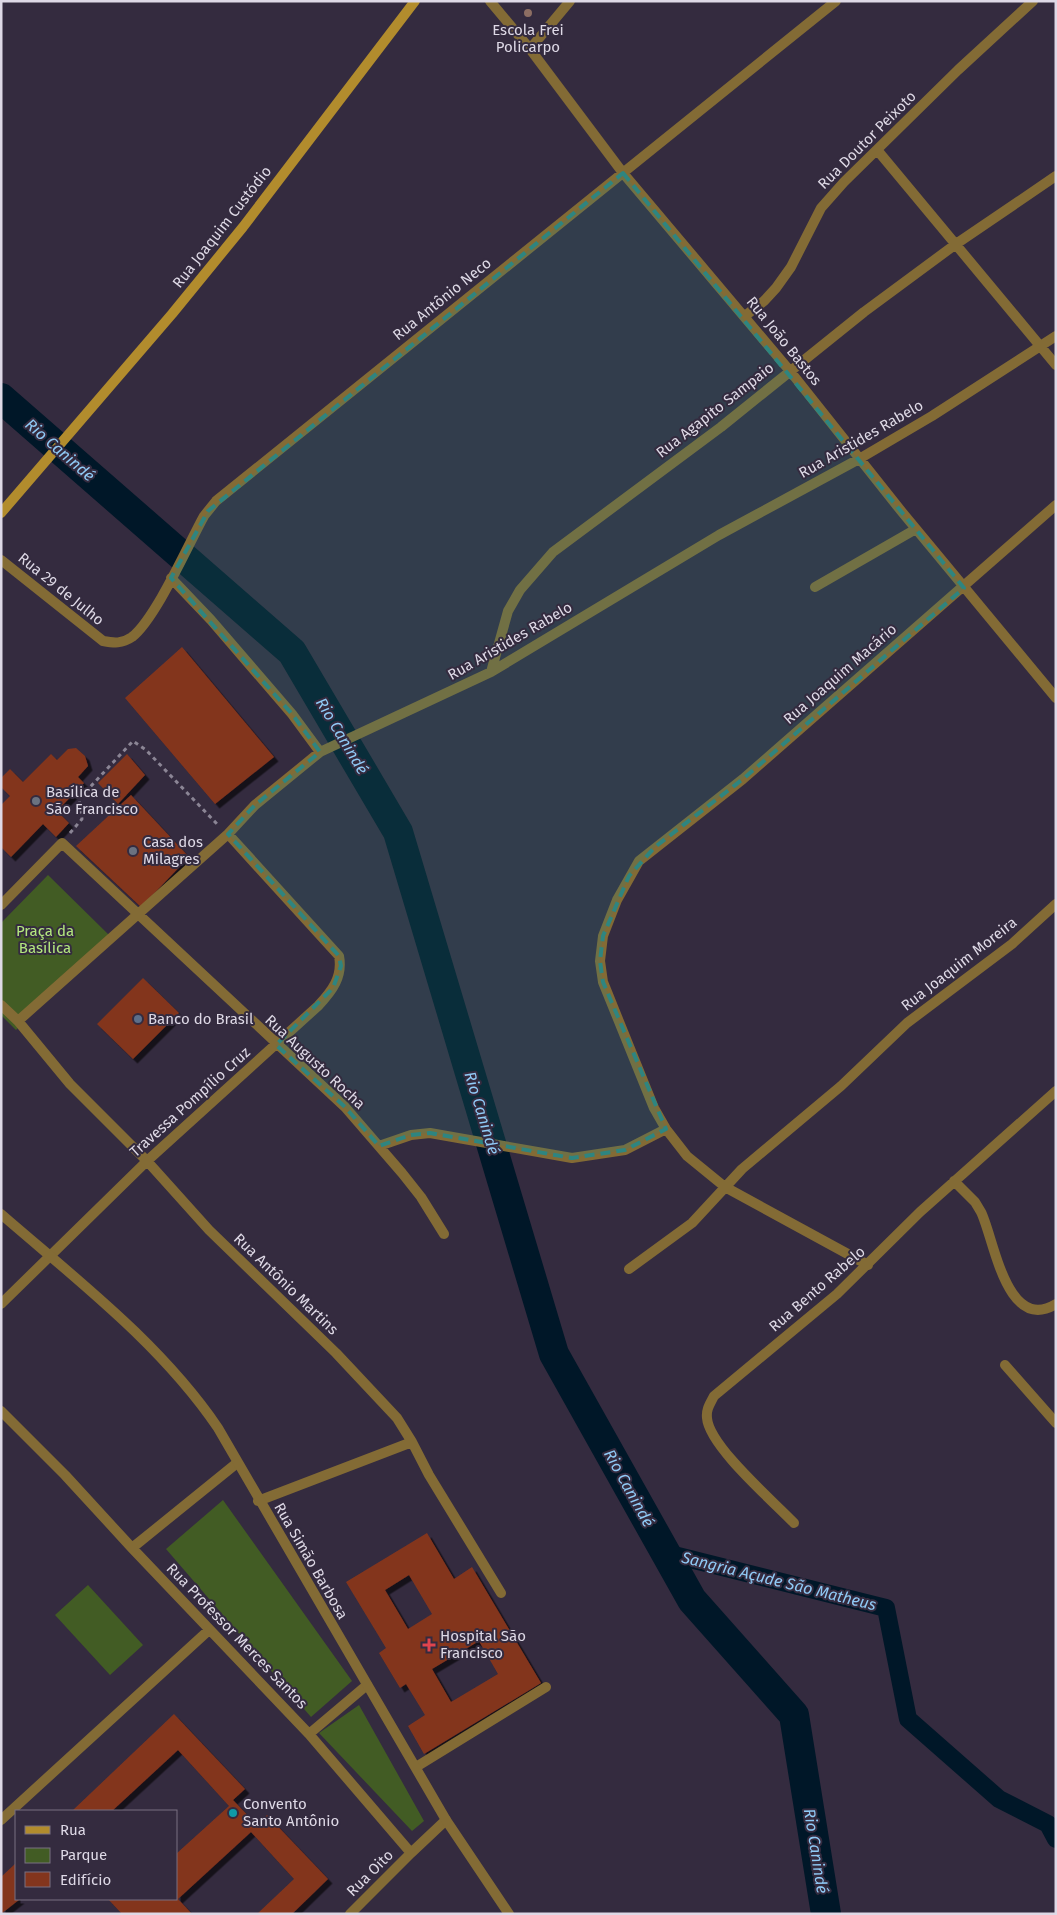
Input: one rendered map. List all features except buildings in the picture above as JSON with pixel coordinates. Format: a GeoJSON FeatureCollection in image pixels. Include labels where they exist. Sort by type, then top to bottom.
{"type":"FeatureCollection","features":[{"type":"Feature","properties":{"kind":"main road","name":"Rua Joaquim Custódio"},"geometry":{"type":"LineString","coordinates":[[1,513],[243,227],[415,1]]}},
{"type":"Feature","properties":{"kind":"street","name":"Rua João Bastos"},"geometry":{"type":"LineString","coordinates":[[490,1],[530,49],[623,173],[745,316],[964,588],[1056,698]]}},
{"type":"Feature","properties":{"kind":"street"},"geometry":{"type":"LineString","coordinates":[[530,49],[570,1]]}},
{"type":"Feature","properties":{"kind":"street","name":"Rua Antônio Neco"},"geometry":{"type":"LineString","coordinates":[[103,641],[116,644],[131,638],[146,621],[201,522],[216,501],[836,1]]}},
{"type":"Feature","properties":{"kind":"street","name":"Rua Doutor Peixoto"},"geometry":{"type":"LineString","coordinates":[[745,316],[764,302],[791,267],[821,208],[958,70],[1033,1]]}},
{"type":"Feature","properties":{"kind":"street"},"geometry":{"type":"LineString","coordinates":[[878,151],[1056,365]]}},
{"type":"Feature","properties":{"kind":"street","name":"Rua Agapito Sampaio"},"geometry":{"type":"LineString","coordinates":[[491,672],[508,610],[520,590],[553,552],[721,427],[790,371],[956,244],[1056,176]]}},
{"type":"Feature","properties":{"kind":"street","name":"Rua Aristides Rabelo"},"geometry":{"type":"LineString","coordinates":[[18,1021],[228,834],[255,805],[320,752],[491,672],[719,535],[859,459],[932,416],[1056,336]]}},
{"type":"Feature","properties":{"kind":"street","name":"Rua Joaquim Macário"},"geometry":{"type":"LineString","coordinates":[[666,1129],[654,1108],[603,982],[600,961],[607,927],[625,884],[639,861],[743,779],[964,588],[1056,505]]}},
{"type":"Feature","properties":{"kind":"street"},"geometry":{"type":"LineString","coordinates":[[815,588],[916,529]]}},
{"type":"Feature","properties":{"kind":"street","name":"Rua 29 de Julho"},"geometry":{"type":"LineString","coordinates":[[1,560],[103,641]]}},
{"type":"Feature","properties":{"kind":"street"},"geometry":{"type":"LineString","coordinates":[[173,573],[292,714],[320,752]]}},
{"type":"Feature","properties":{"kind":"street","name":"Travessa Pompílio Cruz"},"geometry":{"type":"LineString","coordinates":[[1,1304],[147,1161],[276,1046],[328,995],[338,980],[341,966],[339,956],[228,834]]}},
{"type":"Feature","properties":{"kind":"street"},"geometry":{"type":"LineString","coordinates":[[1,905],[62,843]]}},
{"type":"Feature","properties":{"kind":"street","name":"Rua Augusto Rocha"},"geometry":{"type":"LineString","coordinates":[[62,843],[276,1046],[345,1108],[421,1197],[444,1234]]}},
{"type":"Feature","properties":{"kind":"street","name":"Rua Joaquim Moreira"},"geometry":{"type":"LineString","coordinates":[[629,1269],[692,1223],[742,1169],[841,1086],[907,1023],[1012,944],[1056,904]]}},
{"type":"Feature","properties":{"kind":"street","name":"Rua Antônio Martins"},"geometry":{"type":"LineString","coordinates":[[1,1005],[18,1021],[70,1084],[147,1161],[209,1230],[361,1379],[397,1418],[500,1593]]}},
{"type":"Feature","properties":{"kind":"street","name":"Rua Bento Rabelo"},"geometry":{"type":"LineString","coordinates":[[794,1523],[727,1454],[713,1435],[707,1419],[707,1409],[714,1396],[837,1294],[954,1181],[1056,1091]]}},
{"type":"Feature","properties":{"kind":"street"},"geometry":{"type":"LineString","coordinates":[[379,1146],[411,1135],[430,1133],[572,1158],[625,1150],[666,1129],[687,1156],[725,1187],[868,1265]]}},
{"type":"Feature","properties":{"kind":"street"},"geometry":{"type":"LineString","coordinates":[[954,1181],[975,1202],[981,1212],[1004,1280],[1015,1296],[1036,1309],[1046,1309],[1056,1304]]}},
{"type":"Feature","properties":{"kind":"street","name":"Rua Simão Barbosa"},"geometry":{"type":"LineString","coordinates":[[1,1214],[125,1323],[174,1371],[196,1396],[238,1464],[446,1820],[509,1914]]}},
{"type":"Feature","properties":{"kind":"street"},"geometry":{"type":"LineString","coordinates":[[1005,1365],[1056,1423]]}},
{"type":"Feature","properties":{"kind":"street","name":"Rua Professor Merces Santos"},"geometry":{"type":"LineString","coordinates":[[1,1411],[66,1475],[132,1548],[309,1734],[411,1853]]}},
{"type":"Feature","properties":{"kind":"street"},"geometry":{"type":"LineString","coordinates":[[258,1501],[412,1442]]}},
{"type":"Feature","properties":{"kind":"street"},"geometry":{"type":"LineString","coordinates":[[132,1548],[238,1464]]}},
{"type":"Feature","properties":{"kind":"street"},"geometry":{"type":"LineString","coordinates":[[1,1820],[209,1630]]}},
{"type":"Feature","properties":{"kind":"street"},"geometry":{"type":"LineString","coordinates":[[309,1734],[367,1685]]}},
{"type":"Feature","properties":{"kind":"street"},"geometry":{"type":"LineString","coordinates":[[416,1767],[546,1686]]}},
{"type":"Feature","properties":{"kind":"street"},"geometry":{"type":"LineString","coordinates":[[411,1853],[446,1820]]}},
{"type":"Feature","properties":{"kind":"street","name":"Rua Oito"},"geometry":{"type":"LineString","coordinates":[[350,1914],[411,1853]]}},
{"type":"Feature","properties":{"kind":"path"},"geometry":{"type":"LineString","coordinates":[[62,843],[82,819],[79,799],[133,741],[146,750],[228,834]]}},
{"type":"Feature","properties":{"kind":"highlighted area"},"geometry":{"type":"Polygon","coordinates":[[[623,173],[964,588],[743,779],[655,847],[629,876],[603,936],[600,961],[603,982],[666,1129],[625,1150],[572,1158],[430,1133],[411,1135],[379,1146],[345,1107],[276,1045],[333,988],[341,966],[339,956],[228,834],[255,805],[320,752],[292,714],[171,578],[208,511],[623,173]]]}},
{"type":"Feature","properties":{"kind":"green space","name":"Praça da Basílica"},"geometry":{"type":"Polygon","coordinates":[[[48,875],[109,935],[16,1030],[1,1015],[1,923],[48,875]]]}},
{"type":"Feature","properties":{"kind":"green space"},"geometry":{"type":"Polygon","coordinates":[[[223,1500],[352,1681],[311,1717],[166,1549],[223,1500]]]}},
{"type":"Feature","properties":{"kind":"green space"},"geometry":{"type":"Polygon","coordinates":[[[88,1585],[143,1645],[110,1675],[55,1615],[88,1585]]]}},
{"type":"Feature","properties":{"kind":"green space"},"geometry":{"type":"Polygon","coordinates":[[[359,1705],[424,1821],[412,1831],[319,1733],[359,1705]]]}},
{"type":"Feature","properties":{"kind":"waterway","name":"Rio Canindé"},"geometry":{"type":"LineString","coordinates":[[1,398],[292,652],[398,832],[554,1354],[692,1600],[794,1715],[826,1914]]}},
{"type":"Feature","properties":{"kind":"waterway","name":"Sangria Açude São Matheus"},"geometry":{"type":"LineString","coordinates":[[666,1553],[886,1608],[908,1719],[999,1799],[1048,1824],[1056,1839]]}},
{"type":"Feature","properties":{"kind":"place","name":"Escola Frei Policarpo"},"geometry":{"type":"Point","coordinates":[528,13]}},
{"type":"Feature","properties":{"kind":"place","name":"Basílica de São Francisco"},"geometry":{"type":"Point","coordinates":[36,801]}},
{"type":"Feature","properties":{"kind":"place","name":"Casa dos Milagres"},"geometry":{"type":"Point","coordinates":[133,851]}},
{"type":"Feature","properties":{"kind":"place","name":"Banco do Brasil"},"geometry":{"type":"Point","coordinates":[138,1019]}},
{"type":"Feature","properties":{"kind":"place","name":"Hospital São Francisco"},"geometry":{"type":"Point","coordinates":[429,1645]}},
{"type":"Feature","properties":{"kind":"place","name":"Convento Santo Antônio"},"geometry":{"type":"Point","coordinates":[233,1813]}}]}
